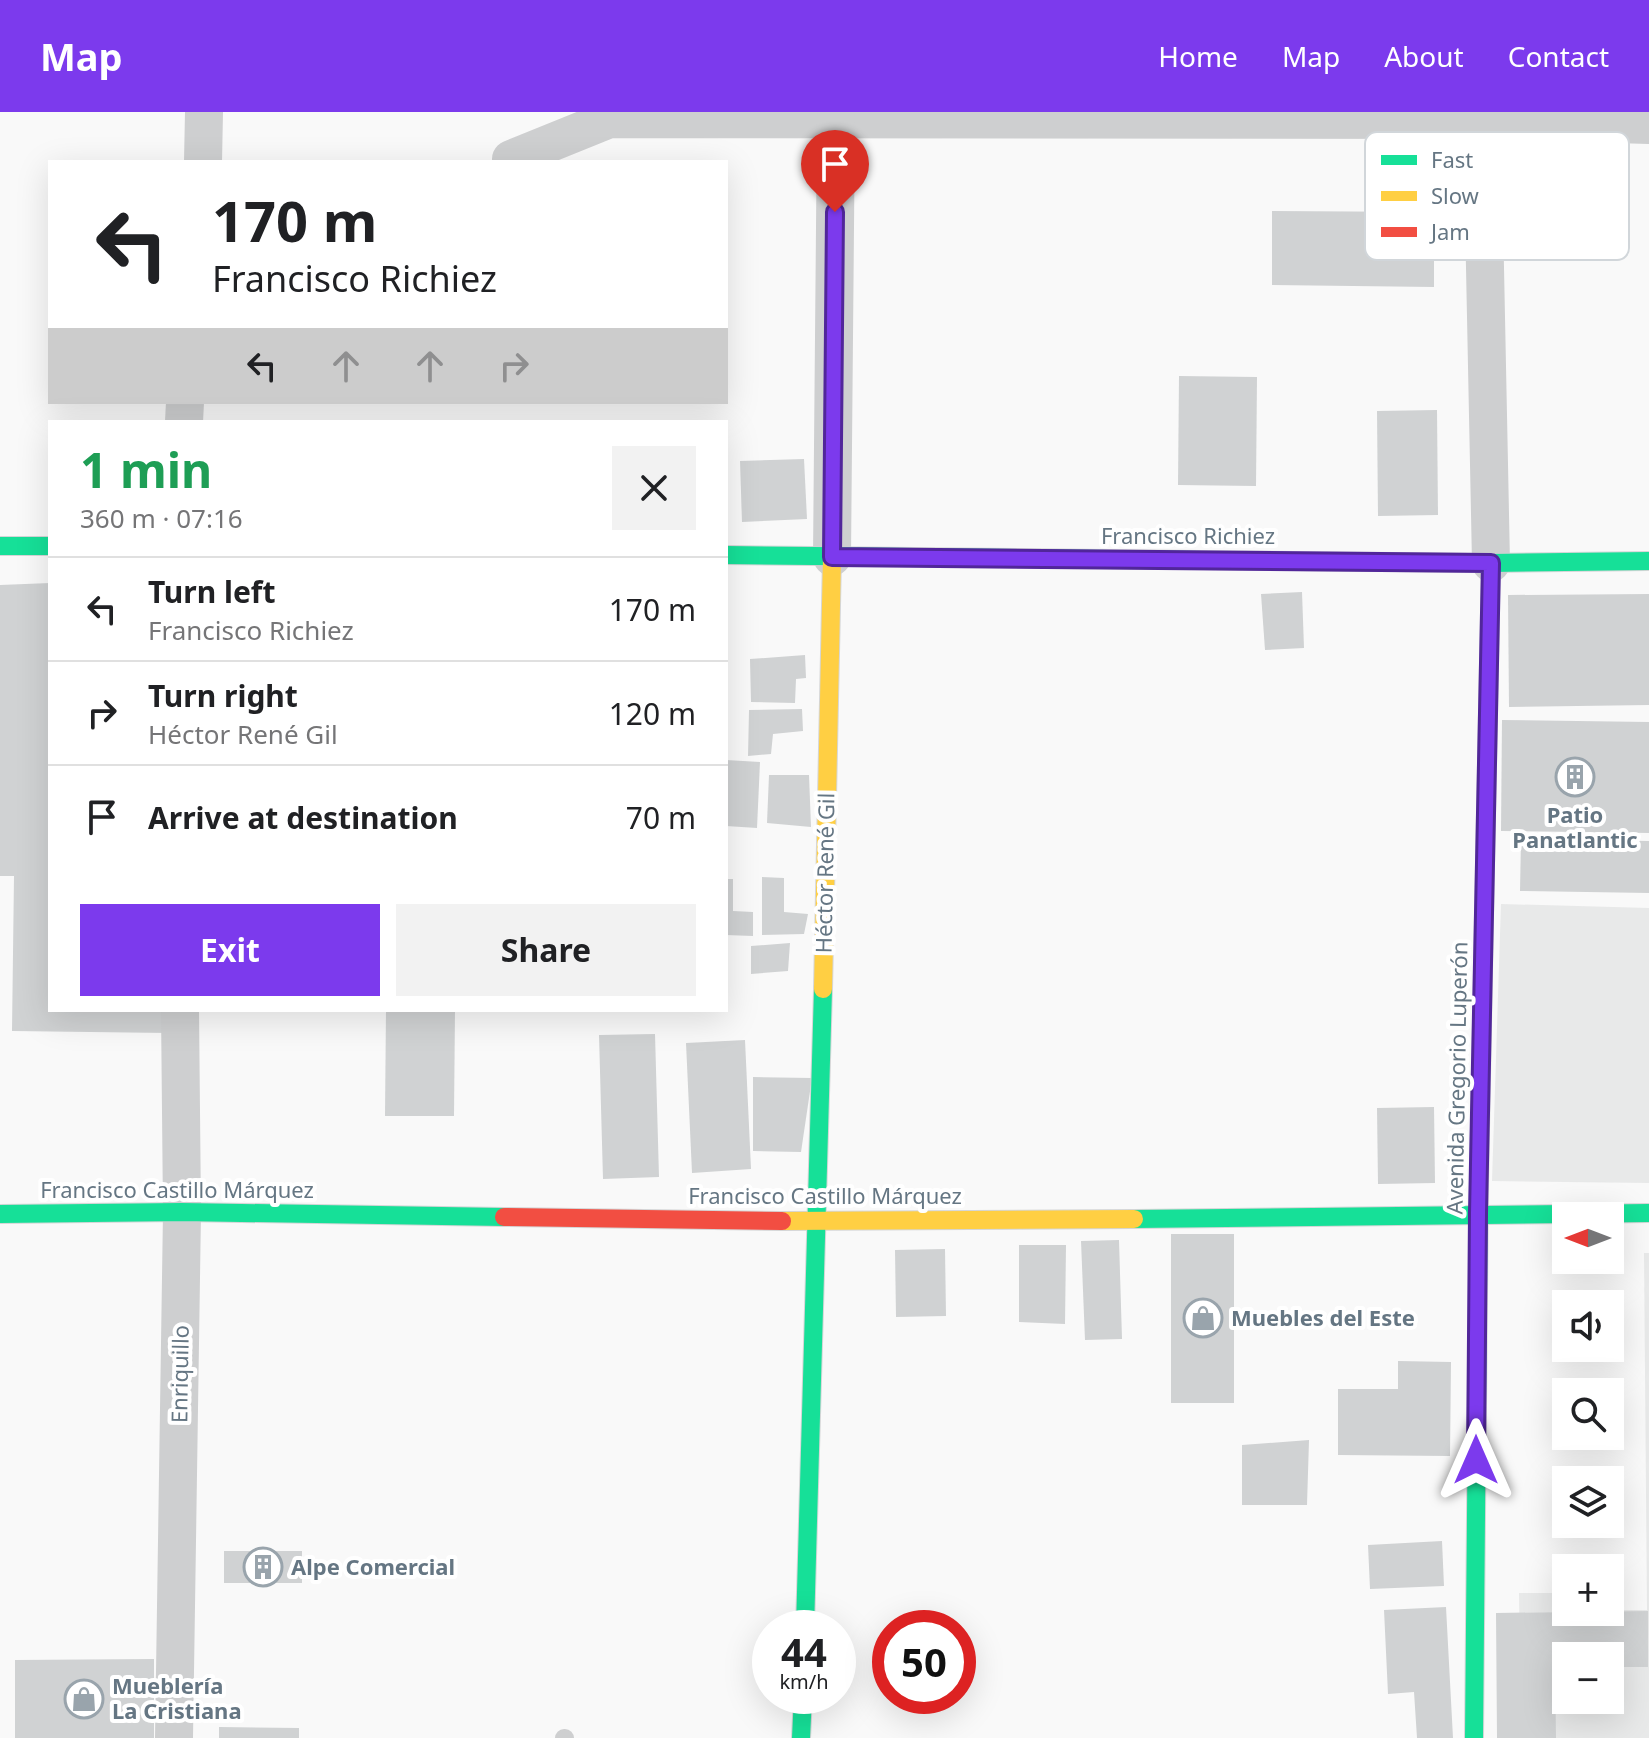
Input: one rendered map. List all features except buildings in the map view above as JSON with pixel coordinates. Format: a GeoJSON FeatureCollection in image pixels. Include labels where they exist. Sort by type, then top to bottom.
{"type":"FeatureCollection","features":[{"type":"Feature","properties":{"kind":"main road"},"geometry":{"type":"LineString","coordinates":[[0,546],[48,546]]}},
{"type":"Feature","properties":{"kind":"main road","name":"Francisco Richiez"},"geometry":{"type":"LineString","coordinates":[[728,555],[1491,563],[1649,561]]}},
{"type":"Feature","properties":{"kind":"main road","name":"Héctor René Gil"},"geometry":{"type":"LineString","coordinates":[[806,1610],[818,1222],[832,557]]}},
{"type":"Feature","properties":{"kind":"main road","name":"Avenida Gregorio Luperón"},"geometry":{"type":"LineString","coordinates":[[1474,1738],[1478,1213],[1491,563]]}},
{"type":"Feature","properties":{"kind":"main road","name":"Francisco Castillo Márquez"},"geometry":{"type":"LineString","coordinates":[[0,1214],[182,1212],[818,1222],[1649,1213]]}},
{"type":"Feature","properties":{"kind":"main road"},"geometry":{"type":"LineString","coordinates":[[801,1738],[802,1714]]}},
{"type":"Feature","properties":{"kind":"street"},"geometry":{"type":"LineString","coordinates":[[203,160],[204,112]]}},
{"type":"Feature","properties":{"kind":"street","name":"Héctor René Gil"},"geometry":{"type":"LineString","coordinates":[[832,557],[836,118]]}},
{"type":"Feature","properties":{"kind":"street"},"geometry":{"type":"LineString","coordinates":[[511,159],[610,119],[1482,120],[1649,125]]}},
{"type":"Feature","properties":{"kind":"street"},"geometry":{"type":"LineString","coordinates":[[1482,120],[1482,132]]}},
{"type":"Feature","properties":{"kind":"street"},"geometry":{"type":"LineString","coordinates":[[1485,260],[1491,563]]}},
{"type":"Feature","properties":{"kind":"street","name":"Enriquillo"},"geometry":{"type":"LineString","coordinates":[[174,1738],[182,1212],[180,1012]]}},
{"type":"Feature","properties":{"kind":"shaded area"},"geometry":{"type":"Polygon","coordinates":[[[1501,904],[1649,908],[1649,1183],[1492,1181],[1501,904]]]}},
{"type":"Feature","properties":{"kind":"shaded area"},"geometry":{"type":"Polygon","coordinates":[[[1644,1253],[1649,1253],[1649,1738],[1521,1738],[1519,1593],[1552,1593],[1552,1626],[1624,1626],[1624,1610],[1647,1610],[1644,1253]]]}},
{"type":"Feature","properties":{"kind":"traffic: fast"},"geometry":{"type":"LineString","coordinates":[[0,546],[48,546]]}},
{"type":"Feature","properties":{"kind":"traffic: fast"},"geometry":{"type":"LineString","coordinates":[[728,555],[1491,563],[1649,561]]}},
{"type":"Feature","properties":{"kind":"traffic: fast"},"geometry":{"type":"LineString","coordinates":[[1484,916],[1491,563]]}},
{"type":"Feature","properties":{"kind":"traffic: fast"},"geometry":{"type":"LineString","coordinates":[[806,1610],[823,989]]}},
{"type":"Feature","properties":{"kind":"traffic: fast"},"geometry":{"type":"LineString","coordinates":[[1474,1738],[1479,1183]]}},
{"type":"Feature","properties":{"kind":"traffic: fast"},"geometry":{"type":"LineString","coordinates":[[0,1214],[182,1212],[504,1217]]}},
{"type":"Feature","properties":{"kind":"traffic: fast"},"geometry":{"type":"LineString","coordinates":[[1134,1219],[1649,1213]]}},
{"type":"Feature","properties":{"kind":"traffic: fast"},"geometry":{"type":"LineString","coordinates":[[801,1738],[802,1714]]}},
{"type":"Feature","properties":{"kind":"traffic: slow"},"geometry":{"type":"LineString","coordinates":[[823,989],[832,557]]}},
{"type":"Feature","properties":{"kind":"traffic: slow"},"geometry":{"type":"LineString","coordinates":[[1479,1183],[1484,916]]}},
{"type":"Feature","properties":{"kind":"traffic: slow"},"geometry":{"type":"LineString","coordinates":[[782,1221],[1134,1219]]}},
{"type":"Feature","properties":{"kind":"traffic: jam"},"geometry":{"type":"LineString","coordinates":[[504,1217],[782,1221]]}},
{"type":"Feature","properties":{"kind":"place","name":"Patio Panatlantic"},"geometry":{"type":"Point","coordinates":[1575,777]}},
{"type":"Feature","properties":{"kind":"place","name":"Muebles del Este"},"geometry":{"type":"Point","coordinates":[1203,1318]}},
{"type":"Feature","properties":{"kind":"place","name":"Alpe Comercial"},"geometry":{"type":"Point","coordinates":[263,1567]}},
{"type":"Feature","properties":{"kind":"place","name":"Mueblería La Cristiana"},"geometry":{"type":"Point","coordinates":[84,1699]}},
{"type":"Feature","properties":{"kind":"route"},"geometry":{"type":"LineString","coordinates":[[835,212],[832,557],[1491,563],[1476,1460]]}}]}
